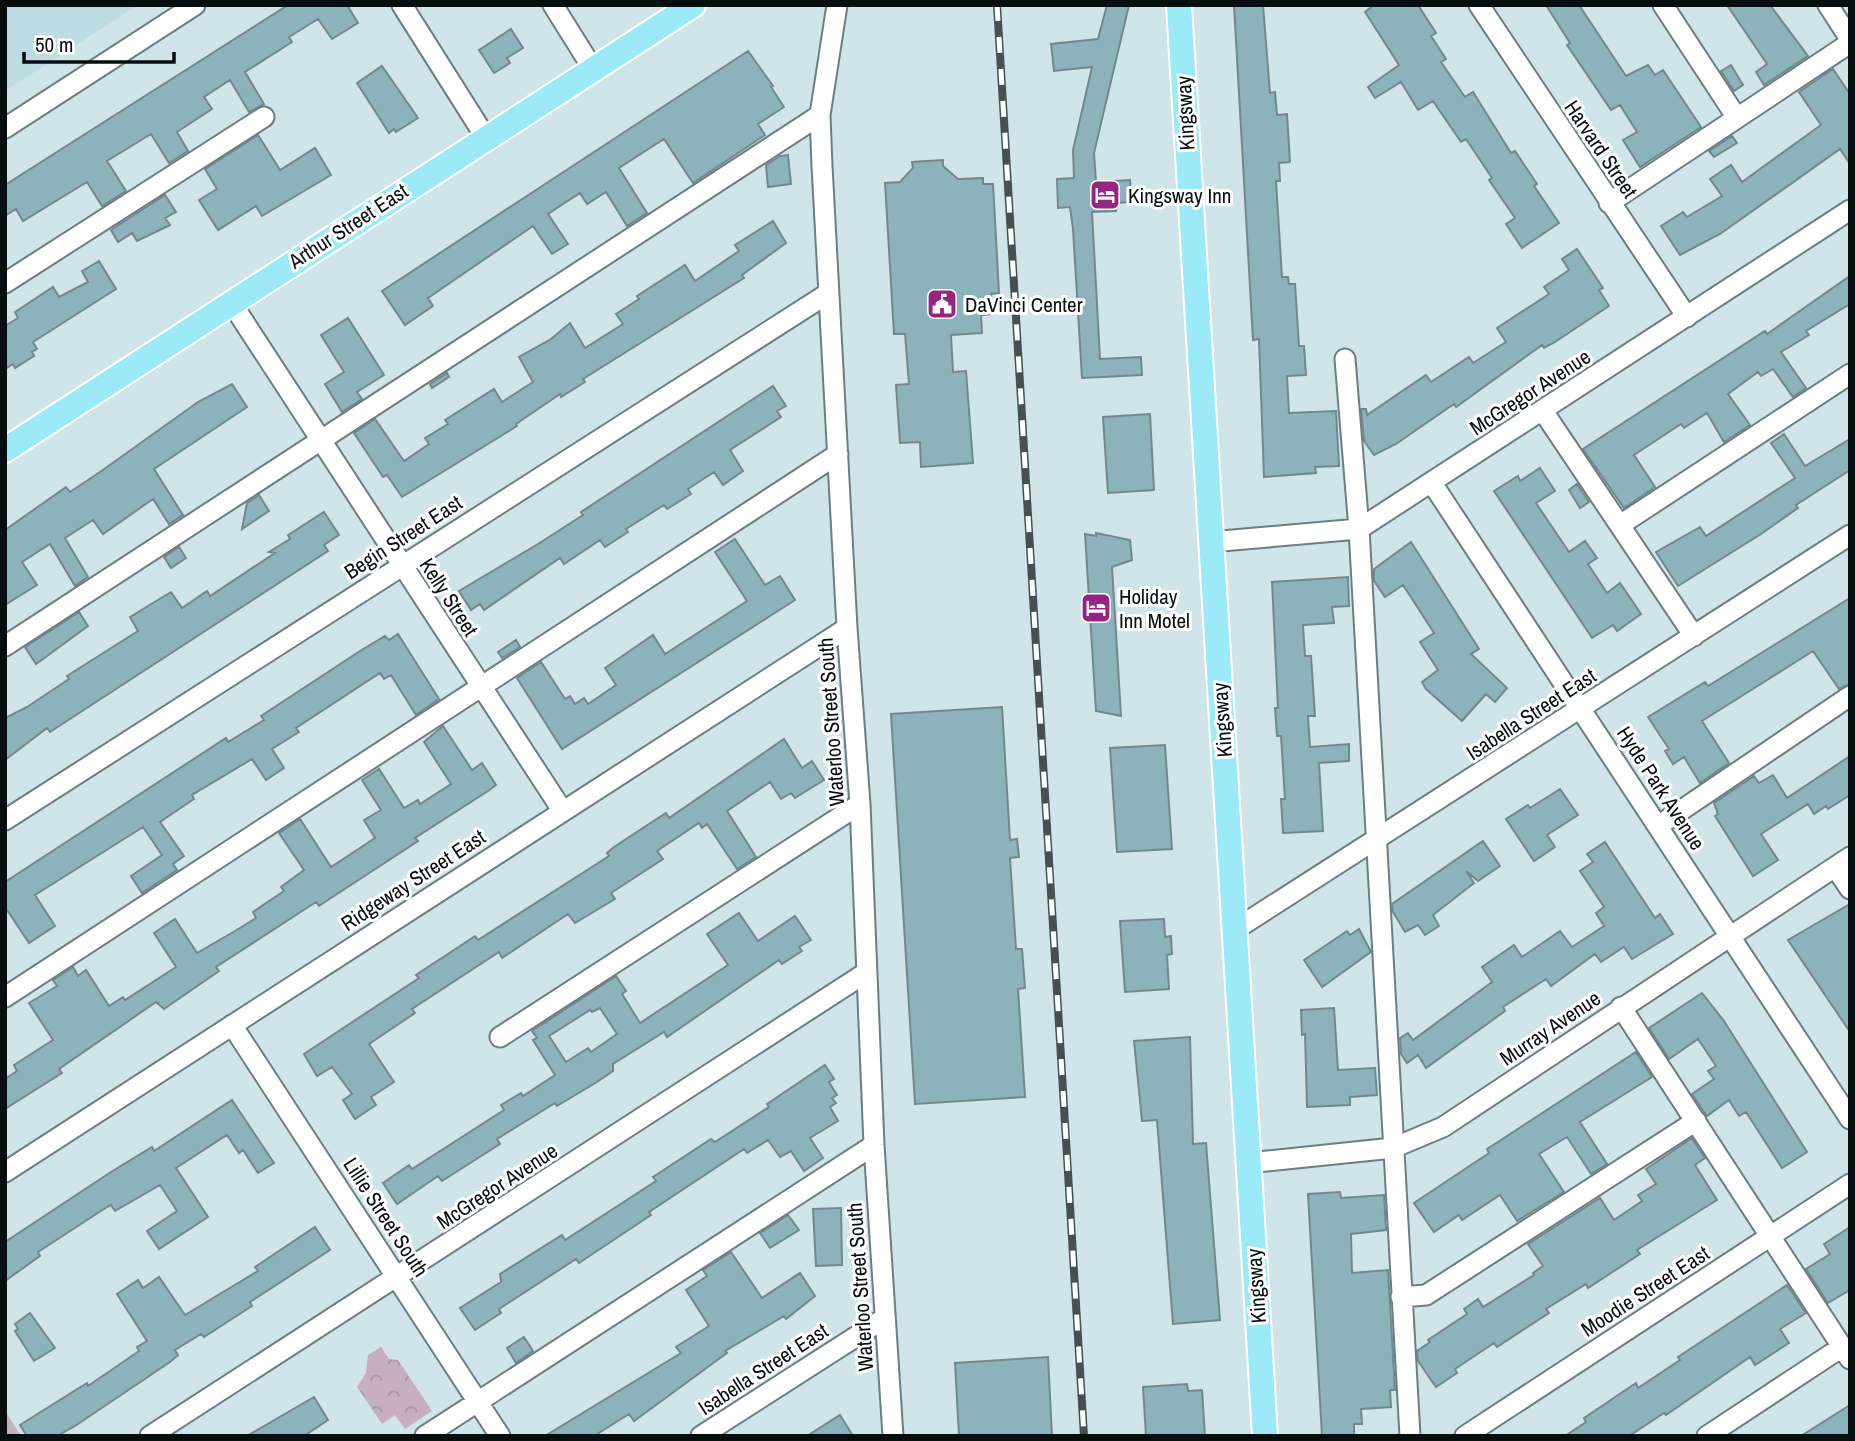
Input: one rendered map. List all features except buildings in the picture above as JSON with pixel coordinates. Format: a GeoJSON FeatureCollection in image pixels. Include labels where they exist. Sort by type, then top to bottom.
{"type":"FeatureCollection","features":[{"type":"Feature","properties":{"kind":"main road","name":"Arthur Street East"},"geometry":{"type":"LineString","coordinates":[[5,450],[692,5]]}},
{"type":"Feature","properties":{"kind":"main road","name":"Kingsway"},"geometry":{"type":"LineString","coordinates":[[1179,5],[1265,1436]]}},
{"type":"Feature","properties":{"kind":"street"},"geometry":{"type":"LineString","coordinates":[[5,128],[195,5]]}},
{"type":"Feature","properties":{"kind":"street"},"geometry":{"type":"LineString","coordinates":[[402,5],[486,138]]}},
{"type":"Feature","properties":{"kind":"street"},"geometry":{"type":"LineString","coordinates":[[553,5],[593,69]]}},
{"type":"Feature","properties":{"kind":"street","name":"Waterloo Street South"},"geometry":{"type":"LineString","coordinates":[[837,5],[820,115],[827,294],[846,628],[860,804],[874,1145],[893,1436]]}},
{"type":"Feature","properties":{"kind":"street","name":"Harvard Street"},"geometry":{"type":"LineString","coordinates":[[1479,5],[1687,317]]}},
{"type":"Feature","properties":{"kind":"street"},"geometry":{"type":"LineString","coordinates":[[1663,5],[1737,118]]}},
{"type":"Feature","properties":{"kind":"street"},"geometry":{"type":"LineString","coordinates":[[1609,203],[1850,41],[1828,5]]}},
{"type":"Feature","properties":{"kind":"street"},"geometry":{"type":"LineString","coordinates":[[5,646],[820,115]]}},
{"type":"Feature","properties":{"kind":"street"},"geometry":{"type":"LineString","coordinates":[[5,283],[264,117]]}},
{"type":"Feature","properties":{"kind":"street","name":"McGregor Avenue"},"geometry":{"type":"LineString","coordinates":[[1210,542],[1359,529],[1850,210]]}},
{"type":"Feature","properties":{"kind":"street","name":"Begin Street East"},"geometry":{"type":"LineString","coordinates":[[5,820],[827,294]]}},
{"type":"Feature","properties":{"kind":"street","name":"Kelly Street"},"geometry":{"type":"LineString","coordinates":[[231,302],[562,810]]}},
{"type":"Feature","properties":{"kind":"street"},"geometry":{"type":"LineString","coordinates":[[1345,359],[1359,529],[1410,1436]]}},
{"type":"Feature","properties":{"kind":"street"},"geometry":{"type":"LineString","coordinates":[[1620,525],[1850,374]]}},
{"type":"Feature","properties":{"kind":"street"},"geometry":{"type":"LineString","coordinates":[[1542,411],[1694,636]]}},
{"type":"Feature","properties":{"kind":"street"},"geometry":{"type":"LineString","coordinates":[[5,998],[838,454]]}},
{"type":"Feature","properties":{"kind":"street","name":"Hyde Park Avenue"},"geometry":{"type":"LineString","coordinates":[[1432,483],[1850,1119]]}},
{"type":"Feature","properties":{"kind":"street","name":"Isabella Street East"},"geometry":{"type":"LineString","coordinates":[[1236,929],[1850,535]]}},
{"type":"Feature","properties":{"kind":"street","name":"Ridgeway Street East"},"geometry":{"type":"LineString","coordinates":[[5,1172],[846,628]]}},
{"type":"Feature","properties":{"kind":"street"},"geometry":{"type":"LineString","coordinates":[[1658,826],[1850,696]]}},
{"type":"Feature","properties":{"kind":"street"},"geometry":{"type":"LineString","coordinates":[[500,1037],[860,804]]}},
{"type":"Feature","properties":{"kind":"street"},"geometry":{"type":"LineString","coordinates":[[1842,862],[1850,889]]}},
{"type":"Feature","properties":{"kind":"street","name":"Murray Avenue"},"geometry":{"type":"LineString","coordinates":[[1248,1163],[1393,1148],[1443,1127],[1842,862]]}},
{"type":"Feature","properties":{"kind":"street","name":"McGregor Avenue"},"geometry":{"type":"LineString","coordinates":[[150,1436],[867,972]]}},
{"type":"Feature","properties":{"kind":"street"},"geometry":{"type":"LineString","coordinates":[[1621,1007],[1846,1353],[1707,1436]]}},
{"type":"Feature","properties":{"kind":"street","name":"Lillie Street South"},"geometry":{"type":"LineString","coordinates":[[232,1025],[399,1277],[500,1436]]}},
{"type":"Feature","properties":{"kind":"street"},"geometry":{"type":"LineString","coordinates":[[1401,1297],[1426,1296],[1696,1121]]}},
{"type":"Feature","properties":{"kind":"street"},"geometry":{"type":"LineString","coordinates":[[425,1436],[874,1145]]}},
{"type":"Feature","properties":{"kind":"street","name":"Moodie Street East"},"geometry":{"type":"LineString","coordinates":[[1465,1436],[1850,1184]]}},
{"type":"Feature","properties":{"kind":"street","name":"Isabella Street East"},"geometry":{"type":"LineString","coordinates":[[701,1436],[885,1318]]}},
{"type":"Feature","properties":{"kind":"shaded area"},"geometry":{"type":"Polygon","coordinates":[[[5,5],[138,5],[5,91],[5,5]]]}},
{"type":"Feature","properties":{"kind":"green space"},"geometry":{"type":"Polygon","coordinates":[[[381,1347],[389,1359],[398,1360],[432,1411],[405,1429],[395,1415],[382,1424],[357,1387],[366,1373],[368,1355],[381,1347]]]}},
{"type":"Feature","properties":{"kind":"green space"},"geometry":{"type":"Polygon","coordinates":[[[5,1411],[21,1436],[5,1436],[5,1411]]]}},
{"type":"Feature","properties":{"kind":"railway"},"geometry":{"type":"LineString","coordinates":[[997,5],[1084,1436]]}},
{"type":"Feature","properties":{"kind":"place","name":"Kingsway Inn"},"geometry":{"type":"Point","coordinates":[1105,195]}},
{"type":"Feature","properties":{"kind":"place","name":"DaVinci Center"},"geometry":{"type":"Point","coordinates":[942,304]}},
{"type":"Feature","properties":{"kind":"place","name":"Holiday Inn Motel"},"geometry":{"type":"Point","coordinates":[1096,608]}}]}
